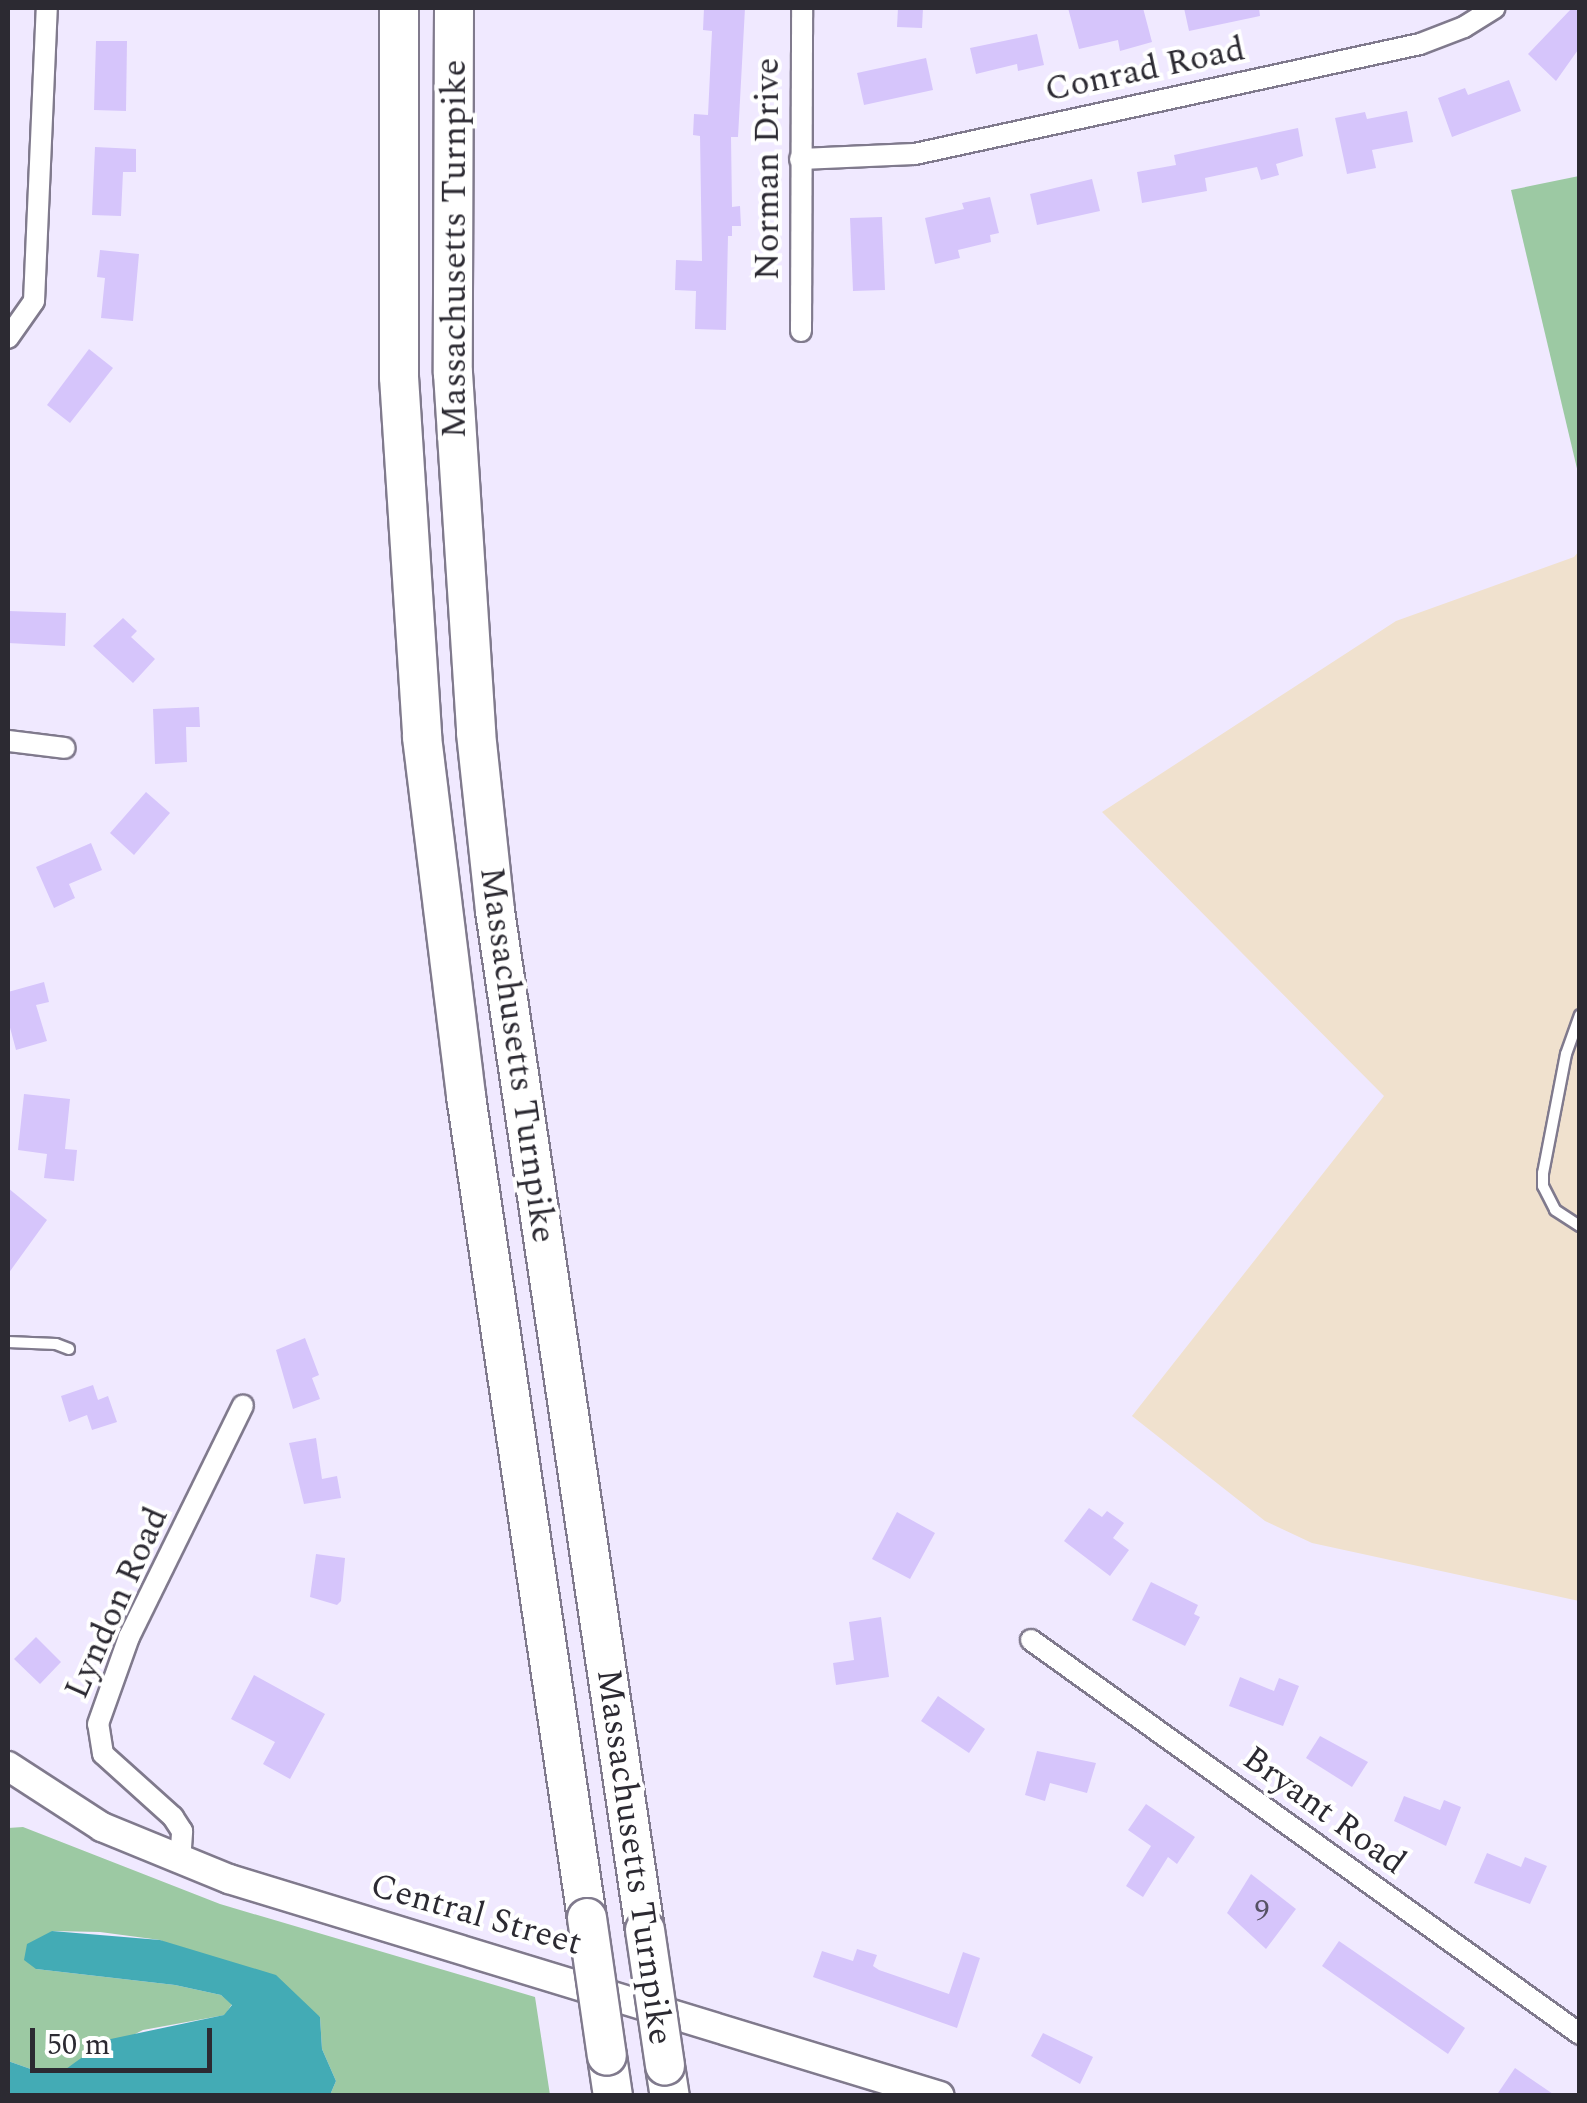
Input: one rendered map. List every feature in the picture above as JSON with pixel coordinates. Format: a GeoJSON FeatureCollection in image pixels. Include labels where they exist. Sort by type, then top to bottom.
{"type":"FeatureCollection","features":[{"type":"Feature","properties":{"kind":"highway","name":"Massachusetts Turnpike"},"geometry":{"type":"LineString","coordinates":[[399,8],[399,377],[422,737],[466,1096],[613,2096]]}},
{"type":"Feature","properties":{"kind":"highway","name":"Massachusetts Turnpike"},"geometry":{"type":"LineString","coordinates":[[454,8],[450,192],[454,391],[477,751],[498,930],[668,2081]]}},
{"type":"Feature","properties":{"kind":"main road","name":"Central Street"},"geometry":{"type":"LineString","coordinates":[[8,1766],[66,1808],[180,1862],[940,2096]]}},
{"type":"Feature","properties":{"kind":"street"},"geometry":{"type":"LineString","coordinates":[[8,338],[34,302],[46,8]]}},
{"type":"Feature","properties":{"kind":"street","name":"Norman Drive"},"geometry":{"type":"LineString","coordinates":[[802,8],[802,331]]}},
{"type":"Feature","properties":{"kind":"street","name":"Conrad Road"},"geometry":{"type":"LineString","coordinates":[[800,159],[915,154],[1381,52],[1442,36],[1494,8]]}},
{"type":"Feature","properties":{"kind":"street"},"geometry":{"type":"LineString","coordinates":[[8,740],[65,748]]}},
{"type":"Feature","properties":{"kind":"street","name":"Lyndon Road"},"geometry":{"type":"LineString","coordinates":[[180,1862],[182,1831],[174,1817],[102,1754],[98,1724],[130,1637],[243,1405]]}},
{"type":"Feature","properties":{"kind":"street","name":"Bryant Road"},"geometry":{"type":"LineString","coordinates":[[1031,1640],[1580,2034]]}},
{"type":"Feature","properties":{"kind":"lane"},"geometry":{"type":"LineString","coordinates":[[1580,1016],[1564,1064],[1543,1186],[1555,1210],[1580,1226]]}},
{"type":"Feature","properties":{"kind":"lane"},"geometry":{"type":"LineString","coordinates":[[1564,1064],[1580,1072]]}},
{"type":"Feature","properties":{"kind":"lane"},"geometry":{"type":"LineString","coordinates":[[8,1342],[56,1344],[69,1350]]}},
{"type":"Feature","properties":{"kind":"shaded area"},"geometry":{"type":"Polygon","coordinates":[[[1579,551],[1579,1601],[1312,1543],[1265,1521],[1132,1416],[1384,1096],[1102,812],[1396,621],[1574,557],[1579,551]]]}},
{"type":"Feature","properties":{"kind":"green space"},"geometry":{"type":"Polygon","coordinates":[[[1580,176],[1579,477],[1511,190],[1580,176]]]}},
{"type":"Feature","properties":{"kind":"green space"},"geometry":{"type":"Polygon","coordinates":[[[23,1827],[220,1904],[535,1997],[550,2095],[330,2095],[336,2081],[322,2049],[320,2017],[160,1940],[100,1932],[52,1931],[36,1969],[175,1985],[221,1995],[232,2004],[225,2015],[143,2030],[66,2069],[42,2073],[8,2061],[8,1828],[23,1827]]]}},
{"type":"Feature","properties":{"kind":"water"},"geometry":{"type":"Polygon","coordinates":[[[52,1931],[160,1940],[276,1975],[320,2017],[322,2049],[336,2081],[330,2095],[8,2095],[8,2061],[42,2073],[66,2069],[106,2040],[224,2015],[232,2005],[221,1995],[175,1985],[36,1969],[24,1960],[27,1944],[52,1931]]]}},
{"type":"Feature","properties":{"kind":"building"},"geometry":{"type":"Polygon","coordinates":[[[704,8],[745,8],[738,137],[731,137],[732,207],[740,206],[741,226],[732,226],[732,236],[728,236],[726,330],[695,329],[696,291],[675,290],[676,260],[702,261],[700,136],[693,135],[694,114],[708,115],[712,31],[703,30],[704,8]]]}},
{"type":"Feature","properties":{"kind":"building"},"geometry":{"type":"Polygon","coordinates":[[[898,8],[923,8],[922,28],[897,27],[898,8]]]}},
{"type":"Feature","properties":{"kind":"building"},"geometry":{"type":"Polygon","coordinates":[[[1068,8],[1143,8],[1152,42],[1120,51],[1118,40],[1079,49],[1068,8]]]}},
{"type":"Feature","properties":{"kind":"building"},"geometry":{"type":"Polygon","coordinates":[[[1184,8],[1259,8],[1260,16],[1189,31],[1184,8]]]}},
{"type":"Feature","properties":{"kind":"building"},"geometry":{"type":"Polygon","coordinates":[[[1572,8],[1580,8],[1580,47],[1556,81],[1528,54],[1572,8]]]}},
{"type":"Feature","properties":{"kind":"building"},"geometry":{"type":"Polygon","coordinates":[[[1037,34],[1044,65],[1018,71],[1017,64],[976,74],[970,48],[1037,34]]]}},
{"type":"Feature","properties":{"kind":"building"},"geometry":{"type":"Polygon","coordinates":[[[96,41],[127,41],[126,111],[94,110],[96,41]]]}},
{"type":"Feature","properties":{"kind":"building"},"geometry":{"type":"Polygon","coordinates":[[[926,58],[933,90],[864,105],[857,73],[926,58]]]}},
{"type":"Feature","properties":{"kind":"building"},"geometry":{"type":"Polygon","coordinates":[[[1509,80],[1521,111],[1452,137],[1438,98],[1465,88],[1468,95],[1509,80]]]}},
{"type":"Feature","properties":{"kind":"building"},"geometry":{"type":"Polygon","coordinates":[[[1407,111],[1413,142],[1372,150],[1376,168],[1347,174],[1335,118],[1365,112],[1367,119],[1407,111]]]}},
{"type":"Feature","properties":{"kind":"building"},"geometry":{"type":"Polygon","coordinates":[[[1298,128],[1303,156],[1276,164],[1279,175],[1261,180],[1257,167],[1205,178],[1207,191],[1142,203],[1137,172],[1176,165],[1174,155],[1298,128]]]}},
{"type":"Feature","properties":{"kind":"building"},"geometry":{"type":"Polygon","coordinates":[[[95,147],[136,149],[136,172],[123,172],[121,216],[92,215],[95,147]]]}},
{"type":"Feature","properties":{"kind":"building"},"geometry":{"type":"Polygon","coordinates":[[[1092,179],[1100,211],[1037,225],[1030,194],[1092,179]]]}},
{"type":"Feature","properties":{"kind":"building"},"geometry":{"type":"Polygon","coordinates":[[[990,197],[999,233],[990,235],[991,242],[958,250],[960,258],[935,264],[925,218],[964,209],[962,203],[990,197]]]}},
{"type":"Feature","properties":{"kind":"building"},"geometry":{"type":"Polygon","coordinates":[[[882,217],[885,290],[853,291],[850,218],[882,217]]]}},
{"type":"Feature","properties":{"kind":"building"},"geometry":{"type":"Polygon","coordinates":[[[100,250],[139,254],[133,321],[101,318],[105,278],[97,277],[100,250]]]}},
{"type":"Feature","properties":{"kind":"building"},"geometry":{"type":"Polygon","coordinates":[[[89,349],[113,368],[70,423],[47,405],[89,349]]]}},
{"type":"Feature","properties":{"kind":"building"},"geometry":{"type":"Polygon","coordinates":[[[9,611],[66,613],[65,646],[8,643],[9,611]]]}},
{"type":"Feature","properties":{"kind":"building"},"geometry":{"type":"Polygon","coordinates":[[[123,618],[137,631],[131,637],[155,659],[133,683],[93,646],[123,618]]]}},
{"type":"Feature","properties":{"kind":"building"},"geometry":{"type":"Polygon","coordinates":[[[199,707],[200,727],[186,727],[187,762],[155,764],[153,709],[199,707]]]}},
{"type":"Feature","properties":{"kind":"building"},"geometry":{"type":"Polygon","coordinates":[[[146,792],[170,813],[134,855],[110,833],[146,792]]]}},
{"type":"Feature","properties":{"kind":"building"},"geometry":{"type":"Polygon","coordinates":[[[91,843],[102,870],[69,884],[75,898],[54,908],[36,867],[91,843]]]}},
{"type":"Feature","properties":{"kind":"building"},"geometry":{"type":"Polygon","coordinates":[[[44,982],[49,1002],[36,1005],[47,1041],[16,1050],[8,1020],[8,992],[44,982]]]}},
{"type":"Feature","properties":{"kind":"building"},"geometry":{"type":"Polygon","coordinates":[[[24,1094],[70,1099],[65,1149],[77,1150],[74,1181],[44,1178],[47,1154],[18,1150],[24,1094]]]}},
{"type":"Feature","properties":{"kind":"building"},"geometry":{"type":"Polygon","coordinates":[[[8,1188],[47,1220],[8,1274],[8,1188]]]}},
{"type":"Feature","properties":{"kind":"building"},"geometry":{"type":"Polygon","coordinates":[[[305,1338],[319,1375],[312,1378],[320,1399],[293,1409],[276,1350],[305,1338]]]}},
{"type":"Feature","properties":{"kind":"building"},"geometry":{"type":"Polygon","coordinates":[[[93,1385],[98,1400],[108,1396],[117,1422],[92,1430],[87,1415],[69,1422],[61,1396],[93,1385]]]}},
{"type":"Feature","properties":{"kind":"building"},"geometry":{"type":"Polygon","coordinates":[[[316,1438],[322,1479],[337,1476],[341,1498],[304,1504],[289,1443],[316,1438]]]}},
{"type":"Feature","properties":{"kind":"building"},"geometry":{"type":"Polygon","coordinates":[[[1089,1508],[1102,1517],[1107,1511],[1124,1523],[1113,1538],[1129,1550],[1110,1576],[1064,1541],[1089,1508]]]}},
{"type":"Feature","properties":{"kind":"building"},"geometry":{"type":"Polygon","coordinates":[[[897,1512],[935,1533],[910,1579],[872,1559],[897,1512]]]}},
{"type":"Feature","properties":{"kind":"building"},"geometry":{"type":"Polygon","coordinates":[[[316,1554],[345,1558],[341,1601],[337,1605],[310,1597],[316,1554]]]}},
{"type":"Feature","properties":{"kind":"building"},"geometry":{"type":"Polygon","coordinates":[[[1151,1582],[1198,1605],[1194,1614],[1200,1617],[1185,1646],[1132,1620],[1151,1582]]]}},
{"type":"Feature","properties":{"kind":"building"},"geometry":{"type":"Polygon","coordinates":[[[881,1617],[889,1677],[836,1685],[833,1663],[854,1660],[849,1622],[881,1617]]]}},
{"type":"Feature","properties":{"kind":"building"},"geometry":{"type":"Polygon","coordinates":[[[36,1637],[61,1662],[40,1684],[14,1659],[36,1637]]]}},
{"type":"Feature","properties":{"kind":"building"},"geometry":{"type":"Polygon","coordinates":[[[254,1675],[325,1714],[290,1779],[263,1764],[275,1742],[231,1719],[254,1675]]]}},
{"type":"Feature","properties":{"kind":"building"},"geometry":{"type":"Polygon","coordinates":[[[1240,1677],[1274,1691],[1279,1678],[1299,1686],[1283,1726],[1229,1706],[1240,1677]]]}},
{"type":"Feature","properties":{"kind":"building"},"geometry":{"type":"Polygon","coordinates":[[[938,1696],[985,1729],[969,1753],[921,1721],[938,1696]]]}},
{"type":"Feature","properties":{"kind":"building"},"geometry":{"type":"Polygon","coordinates":[[[1320,1736],[1368,1762],[1352,1787],[1306,1758],[1320,1736]]]}},
{"type":"Feature","properties":{"kind":"building"},"geometry":{"type":"Polygon","coordinates":[[[1037,1751],[1096,1763],[1087,1793],[1050,1783],[1045,1801],[1025,1795],[1037,1751]]]}},
{"type":"Feature","properties":{"kind":"building"},"geometry":{"type":"Polygon","coordinates":[[[1404,1796],[1440,1810],[1444,1800],[1461,1807],[1446,1846],[1394,1821],[1404,1796]]]}},
{"type":"Feature","properties":{"kind":"building"},"geometry":{"type":"Polygon","coordinates":[[[1146,1804],[1195,1837],[1177,1864],[1168,1857],[1143,1897],[1126,1886],[1151,1846],[1128,1830],[1146,1804]]]}},
{"type":"Feature","properties":{"kind":"building"},"geometry":{"type":"Polygon","coordinates":[[[1487,1853],[1521,1867],[1525,1857],[1547,1866],[1530,1904],[1474,1883],[1487,1853]]]}},
{"type":"Feature","properties":{"kind":"building"},"geometry":{"type":"Polygon","coordinates":[[[1251,1874],[1296,1909],[1266,1949],[1227,1913],[1251,1874]]]}},
{"type":"Feature","properties":{"kind":"building"},"geometry":{"type":"Polygon","coordinates":[[[1339,1941],[1465,2028],[1448,2054],[1322,1966],[1339,1941]]]}},
{"type":"Feature","properties":{"kind":"building"},"geometry":{"type":"Polygon","coordinates":[[[857,1949],[877,1955],[873,1966],[879,1970],[949,1994],[963,1952],[980,1958],[957,2028],[813,1977],[822,1951],[853,1961],[857,1949]]]}},
{"type":"Feature","properties":{"kind":"building"},"geometry":{"type":"Polygon","coordinates":[[[1043,2033],[1093,2057],[1080,2084],[1031,2056],[1043,2033]]]}},
{"type":"Feature","properties":{"kind":"building"},"geometry":{"type":"Polygon","coordinates":[[[1515,2068],[1556,2096],[1496,2096],[1515,2068]]]}}]}
